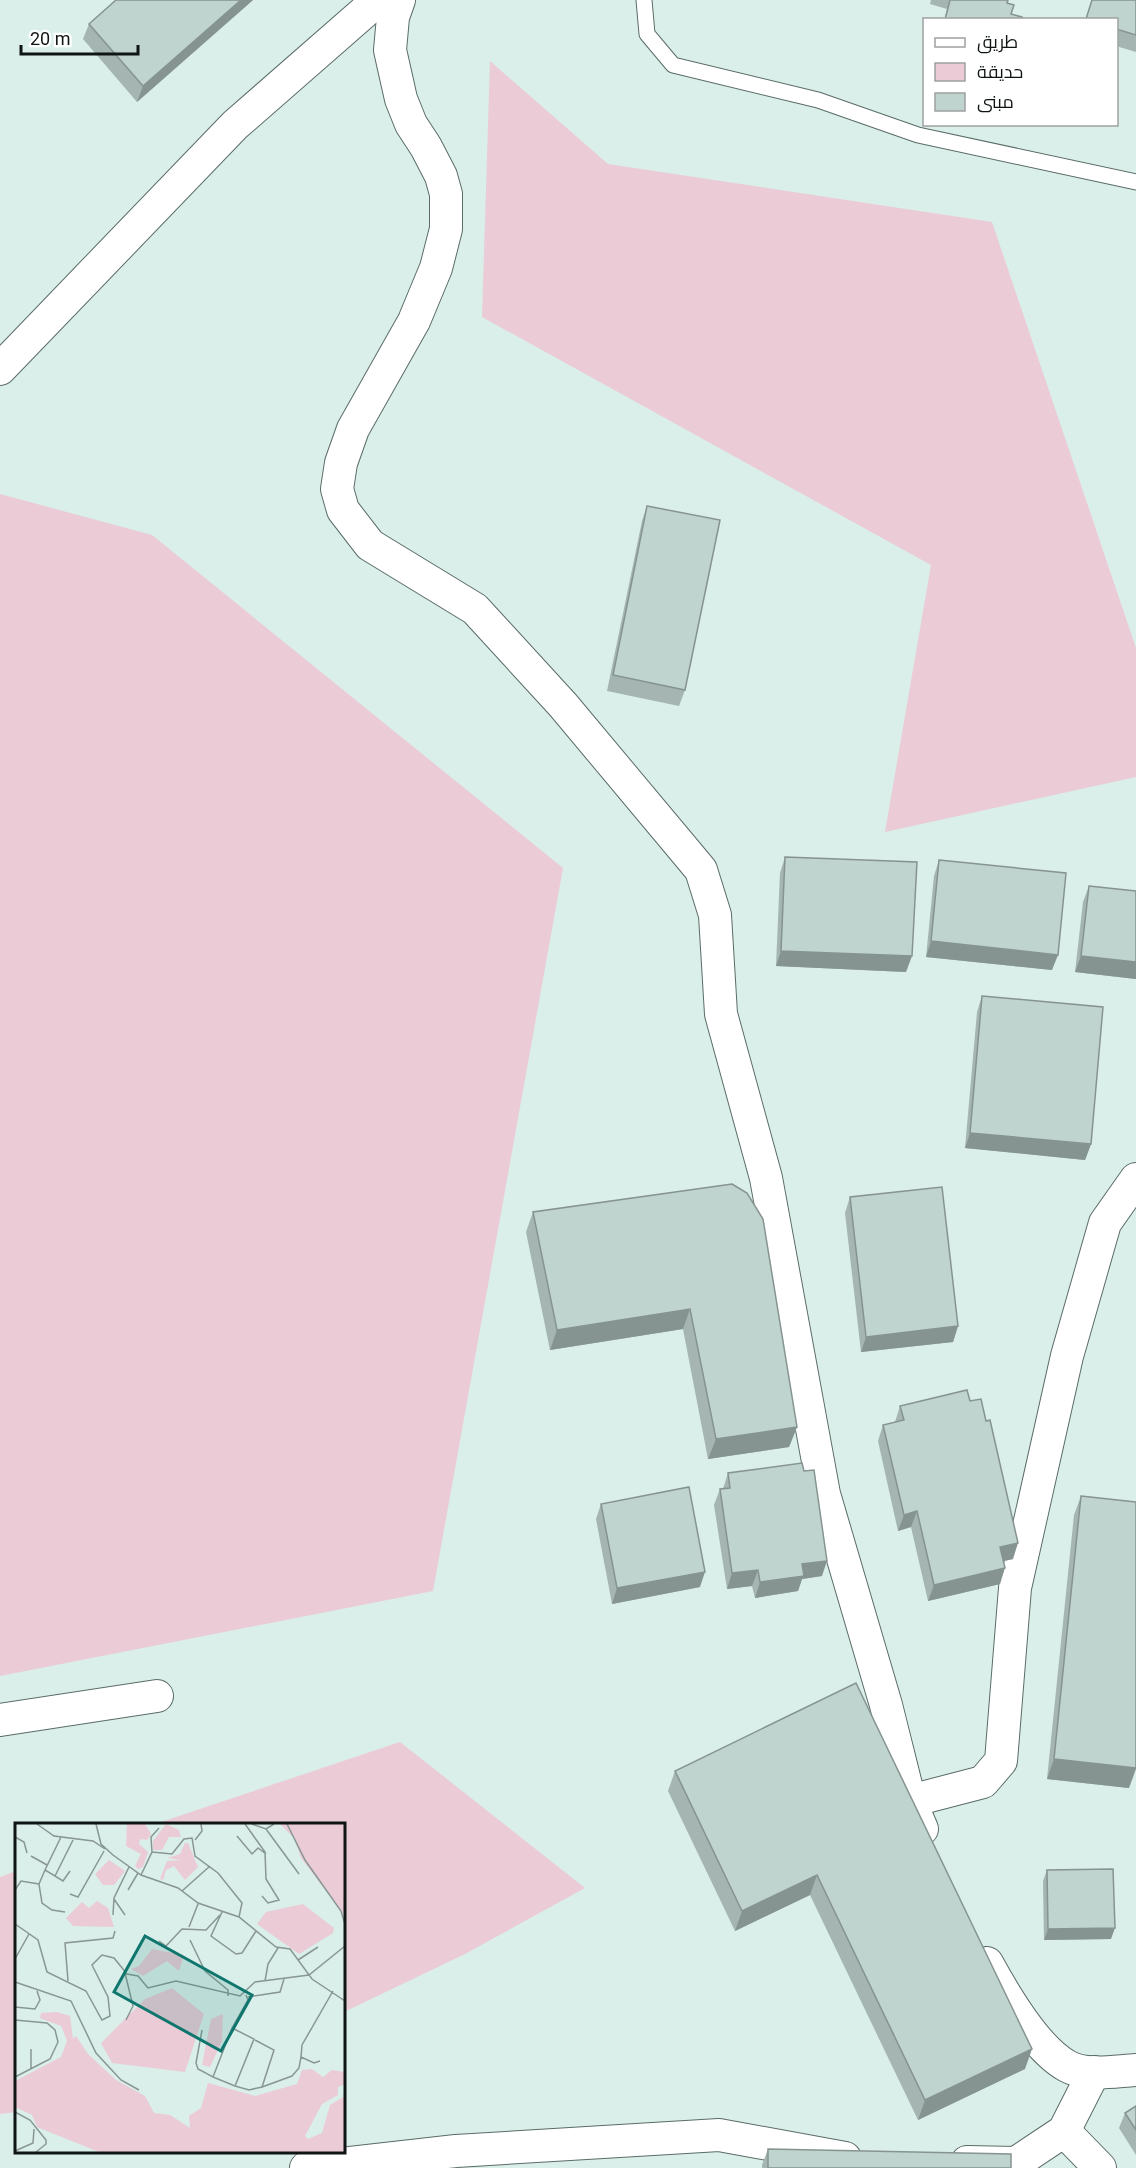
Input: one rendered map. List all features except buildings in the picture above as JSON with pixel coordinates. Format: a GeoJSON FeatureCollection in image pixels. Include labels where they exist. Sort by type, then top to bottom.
{"type":"FeatureCollection","features":[{"type":"Feature","properties":{"kind":"street"},"geometry":{"type":"LineString","coordinates":[[0,369],[236,125],[378,0]]}},
{"type":"Feature","properties":{"kind":"street"},"geometry":{"type":"LineString","coordinates":[[399,0],[393,17],[390,50],[401,99],[411,124],[441,177],[446,194],[446,230],[436,268],[414,321],[353,429],[341,463],[337,489],[343,510],[370,546],[475,609],[563,705],[701,870],[715,915],[721,1014],[766,1178],[824,1494],[886,1705],[910,1801],[933,1856]]}},
{"type":"Feature","properties":{"kind":"street"},"geometry":{"type":"LineString","coordinates":[[910,1801],[983,1782],[1001,1761],[1016,1588],[1067,1356],[1105,1223],[1136,1179]]}},
{"type":"Feature","properties":{"kind":"street"},"geometry":{"type":"LineString","coordinates":[[0,1720],[157,1696]]}},
{"type":"Feature","properties":{"kind":"street"},"geometry":{"type":"LineString","coordinates":[[975,1941],[1004,1994],[1044,2047],[1067,2066],[1094,2072],[1136,2070]]}},
{"type":"Feature","properties":{"kind":"street"},"geometry":{"type":"LineString","coordinates":[[933,2161],[1016,2163],[1064,2131],[1094,2072]]}},
{"type":"Feature","properties":{"kind":"street"},"geometry":{"type":"LineString","coordinates":[[1064,2131],[1100,2168]]}},
{"type":"Feature","properties":{"kind":"street"},"geometry":{"type":"LineString","coordinates":[[306,2168],[456,2160],[719,2135],[850,2159],[874,2159]]}},
{"type":"Feature","properties":{"kind":"lane"},"geometry":{"type":"LineString","coordinates":[[644,0],[647,34],[673,64],[818,100],[918,135],[1136,182]]}},
{"type":"Feature","properties":{"kind":"green space"},"geometry":{"type":"Polygon","coordinates":[[[490,61],[608,164],[992,222],[1136,648],[1136,777],[885,832],[931,565],[482,317],[490,61]]]}},
{"type":"Feature","properties":{"kind":"green space"},"geometry":{"type":"Polygon","coordinates":[[[0,494],[152,535],[563,868],[433,1591],[0,1676],[0,494]]]}},
{"type":"Feature","properties":{"kind":"green space"},"geometry":{"type":"Polygon","coordinates":[[[400,1742],[585,1888],[465,1954],[345,2012],[345,1823],[158,1823],[400,1742]]]}},
{"type":"Feature","properties":{"kind":"green space"},"geometry":{"type":"Polygon","coordinates":[[[15,1871],[15,2112],[0,2114],[0,1877],[15,1871]]]}}]}
